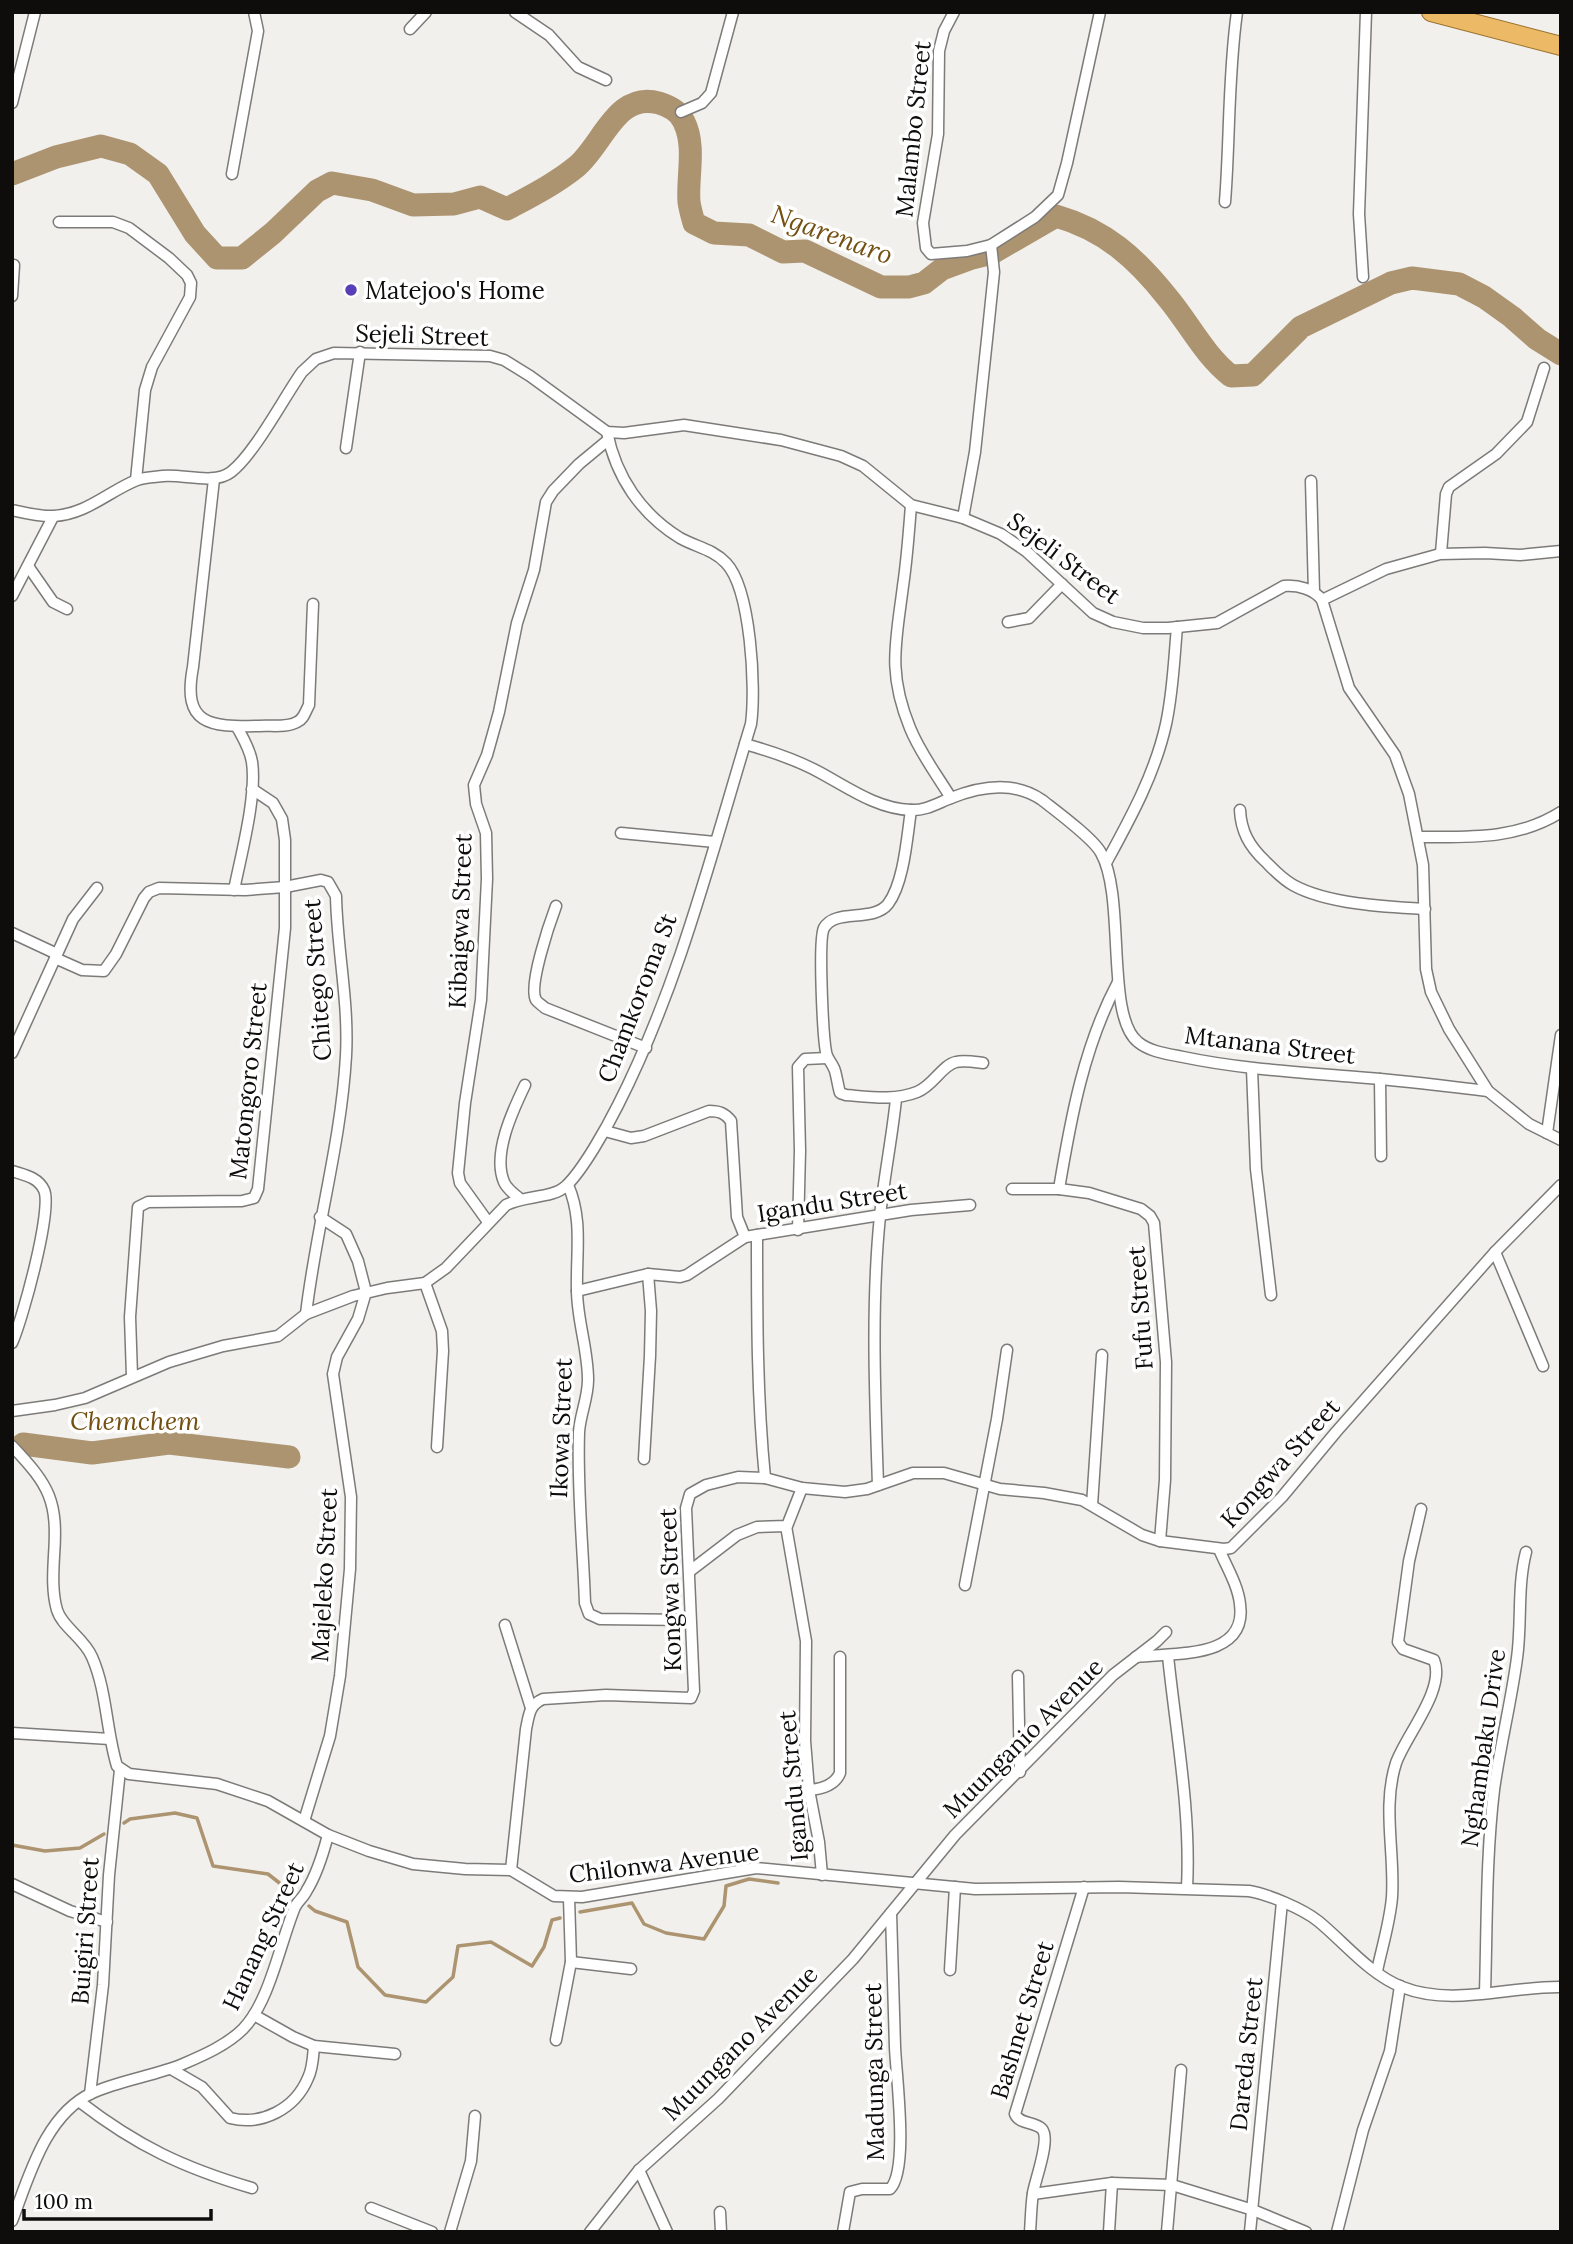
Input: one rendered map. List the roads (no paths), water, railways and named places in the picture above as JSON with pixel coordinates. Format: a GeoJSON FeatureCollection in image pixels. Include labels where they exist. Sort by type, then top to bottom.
{"type":"FeatureCollection","features":[{"type":"Feature","properties":{"kind":"highway"},"geometry":{"type":"LineString","coordinates":[[1431,12],[1561,46]]}},
{"type":"Feature","properties":{"kind":"street"},"geometry":{"type":"LineString","coordinates":[[12,103],[35,12]]}},
{"type":"Feature","properties":{"kind":"street"},"geometry":{"type":"LineString","coordinates":[[232,174],[258,31],[254,12]]}},
{"type":"Feature","properties":{"kind":"street"},"geometry":{"type":"LineString","coordinates":[[410,29],[426,12]]}},
{"type":"Feature","properties":{"kind":"street"},"geometry":{"type":"LineString","coordinates":[[515,12],[549,35],[578,67],[606,80]]}},
{"type":"Feature","properties":{"kind":"street"},"geometry":{"type":"LineString","coordinates":[[681,112],[702,103],[711,93],[733,12]]}},
{"type":"Feature","properties":{"kind":"street","name":"Malambo Street"},"geometry":{"type":"LineString","coordinates":[[954,12],[946,25],[939,51],[938,134],[925,210],[924,239],[927,251],[931,254],[967,251],[991,245],[1035,217],[1058,195],[1100,12]]}},
{"type":"Feature","properties":{"kind":"street"},"geometry":{"type":"LineString","coordinates":[[1225,202],[1237,12]]}},
{"type":"Feature","properties":{"kind":"street"},"geometry":{"type":"LineString","coordinates":[[1363,277],[1359,214],[1366,12]]}},
{"type":"Feature","properties":{"kind":"street"},"geometry":{"type":"LineString","coordinates":[[59,222],[113,222],[129,228],[169,258],[187,275],[191,283],[190,297],[152,368],[145,390],[136,480]]}},
{"type":"Feature","properties":{"kind":"street"},"geometry":{"type":"LineString","coordinates":[[963,518],[975,452],[994,272],[991,245]]}},
{"type":"Feature","properties":{"kind":"street"},"geometry":{"type":"LineString","coordinates":[[12,296],[14,265]]}},
{"type":"Feature","properties":{"kind":"street"},"geometry":{"type":"LineString","coordinates":[[346,448],[360,352]]}},
{"type":"Feature","properties":{"kind":"street","name":"Sejeli Street"},"geometry":{"type":"LineString","coordinates":[[214,479],[231,472],[256,444],[280,403],[310,363],[328,354],[473,354],[504,360],[530,376],[607,436],[684,425],[781,440],[841,456],[863,466],[911,505],[963,518],[1001,534],[1026,551],[1093,613],[1104,619],[1143,628],[1217,623],[1284,586],[1293,585],[1318,596]]}},
{"type":"Feature","properties":{"kind":"street"},"geometry":{"type":"LineString","coordinates":[[1441,553],[1446,494],[1449,487],[1496,454],[1527,422],[1544,368]]}},
{"type":"Feature","properties":{"kind":"street","name":"Chamkoroma St"},"geometry":{"type":"LineString","coordinates":[[568,1185],[605,1131],[646,1048],[674,975],[751,723],[754,691],[740,588],[732,570],[716,554],[673,533],[638,503],[625,482],[607,436]]}},
{"type":"Feature","properties":{"kind":"street","name":"Kibaigwa Street"},"geometry":{"type":"LineString","coordinates":[[488,1222],[460,1184],[458,1173],[465,1103],[481,1000],[487,879],[486,833],[476,804],[474,785],[487,755],[499,712],[517,623],[534,570],[546,502],[553,491],[607,436]]}},
{"type":"Feature","properties":{"kind":"street"},"geometry":{"type":"LineString","coordinates":[[12,510],[53,516],[75,512],[136,480],[172,475],[214,479],[189,690],[191,704],[197,714],[215,724],[237,727],[293,725],[302,719],[309,705],[313,604]]}},
{"type":"Feature","properties":{"kind":"street"},"geometry":{"type":"LineString","coordinates":[[1311,481],[1318,596],[1349,688],[1392,749],[1400,766],[1419,837],[1425,909],[1426,969],[1431,992],[1488,1091],[1529,1124],[1561,1140]]}},
{"type":"Feature","properties":{"kind":"street"},"geometry":{"type":"LineString","coordinates":[[911,505],[894,641],[895,673],[910,728],[951,798]]}},
{"type":"Feature","properties":{"kind":"street"},"geometry":{"type":"LineString","coordinates":[[12,596],[53,516]]}},
{"type":"Feature","properties":{"kind":"street"},"geometry":{"type":"LineString","coordinates":[[1318,596],[1394,566],[1441,553],[1485,552],[1520,555],[1561,551]]}},
{"type":"Feature","properties":{"kind":"street"},"geometry":{"type":"LineString","coordinates":[[27,566],[53,602],[67,610]]}},
{"type":"Feature","properties":{"kind":"street"},"geometry":{"type":"LineString","coordinates":[[1008,622],[1029,618],[1062,584]]}},
{"type":"Feature","properties":{"kind":"street"},"geometry":{"type":"LineString","coordinates":[[1106,863],[1145,787],[1159,750],[1171,696],[1177,627]]}},
{"type":"Feature","properties":{"kind":"street"},"geometry":{"type":"LineString","coordinates":[[234,890],[252,789],[252,760],[237,727]]}},
{"type":"Feature","properties":{"kind":"street","name":"Mtanana Street"},"geometry":{"type":"LineString","coordinates":[[744,744],[794,760],[871,800],[911,810],[931,807],[951,798],[993,787],[1027,791],[1041,800],[1097,846],[1106,863],[1116,926],[1118,982],[1127,1027],[1139,1043],[1156,1051],[1252,1069],[1488,1091]]}},
{"type":"Feature","properties":{"kind":"street"},"geometry":{"type":"LineString","coordinates":[[252,789],[273,803],[282,819],[285,887]]}},
{"type":"Feature","properties":{"kind":"street"},"geometry":{"type":"LineString","coordinates":[[911,810],[898,883],[889,903],[881,911],[846,916],[832,921],[824,928],[823,1030],[827,1058],[835,1070],[840,1093],[896,1099],[934,1082],[957,1061],[983,1062]]}},
{"type":"Feature","properties":{"kind":"street"},"geometry":{"type":"LineString","coordinates":[[1240,810],[1241,822],[1249,843],[1292,885],[1321,895],[1367,904],[1425,909]]}},
{"type":"Feature","properties":{"kind":"street"},"geometry":{"type":"LineString","coordinates":[[1419,837],[1508,833],[1542,823],[1561,812]]}},
{"type":"Feature","properties":{"kind":"street"},"geometry":{"type":"LineString","coordinates":[[621,833],[715,842]]}},
{"type":"Feature","properties":{"kind":"street","name":"Chitego Street"},"geometry":{"type":"LineString","coordinates":[[56,956],[82,970],[104,971],[116,954],[145,898],[155,889],[234,890],[285,887],[325,880],[330,884],[336,896],[346,1055],[338,1125],[320,1217],[306,1314]]}},
{"type":"Feature","properties":{"kind":"street","name":"Matongoro Street"},"geometry":{"type":"LineString","coordinates":[[132,1376],[130,1317],[138,1207],[148,1202],[242,1201],[254,1198],[257,1194],[277,1017],[285,887]]}},
{"type":"Feature","properties":{"kind":"street"},"geometry":{"type":"LineString","coordinates":[[12,1053],[78,910],[97,888]]}},
{"type":"Feature","properties":{"kind":"street"},"geometry":{"type":"LineString","coordinates":[[556,906],[545,937],[534,988],[536,1000],[545,1008],[646,1048]]}},
{"type":"Feature","properties":{"kind":"street"},"geometry":{"type":"LineString","coordinates":[[12,933],[56,956]]}},
{"type":"Feature","properties":{"kind":"street"},"geometry":{"type":"LineString","coordinates":[[1059,1189],[1086,1061],[1104,1010],[1118,982]]}},
{"type":"Feature","properties":{"kind":"street"},"geometry":{"type":"LineString","coordinates":[[1547,1133],[1561,1035]]}},
{"type":"Feature","properties":{"kind":"street"},"geometry":{"type":"LineString","coordinates":[[798,1230],[798,1067],[805,1059],[827,1058]]}},
{"type":"Feature","properties":{"kind":"street"},"geometry":{"type":"LineString","coordinates":[[1252,1069],[1256,1169],[1271,1295]]}},
{"type":"Feature","properties":{"kind":"street"},"geometry":{"type":"LineString","coordinates":[[1380,1079],[1381,1156]]}},
{"type":"Feature","properties":{"kind":"street"},"geometry":{"type":"LineString","coordinates":[[519,1198],[504,1182],[501,1157],[511,1115],[525,1085]]}},
{"type":"Feature","properties":{"kind":"street"},"geometry":{"type":"LineString","coordinates":[[878,1485],[875,1395],[880,1216],[896,1099]]}},
{"type":"Feature","properties":{"kind":"street","name":"Igandu Street"},"geometry":{"type":"LineString","coordinates":[[605,1131],[631,1138],[645,1136],[709,1111],[727,1115],[731,1122],[737,1217],[745,1237],[970,1205]]}},
{"type":"Feature","properties":{"kind":"street"},"geometry":{"type":"LineString","coordinates":[[12,1171],[38,1181],[45,1191],[46,1202],[43,1230],[12,1343]]}},
{"type":"Feature","properties":{"kind":"street"},"geometry":{"type":"LineString","coordinates":[[12,1411],[85,1398],[169,1362],[223,1346],[278,1336],[306,1314],[366,1292],[425,1283],[446,1268],[506,1205],[519,1198],[558,1192],[568,1185]]}},
{"type":"Feature","properties":{"kind":"street","name":"Ikowa Street"},"geometry":{"type":"LineString","coordinates":[[568,1185],[575,1203],[579,1232],[577,1291],[588,1382],[579,1429],[579,1514],[585,1603],[590,1614],[600,1619],[690,1620]]}},
{"type":"Feature","properties":{"kind":"street","name":"Kongwa Street"},"geometry":{"type":"LineString","coordinates":[[531,1708],[543,1699],[582,1696],[691,1698],[694,1691],[686,1518],[690,1494],[706,1485],[738,1477],[765,1478],[802,1488],[845,1492],[921,1472],[944,1473],[1017,1492],[1063,1496],[1092,1505],[1129,1529],[1160,1541],[1219,1549],[1236,1545],[1282,1497],[1495,1252],[1561,1185]]}},
{"type":"Feature","properties":{"kind":"street","name":"Fufu Street"},"geometry":{"type":"LineString","coordinates":[[1012,1189],[1059,1189],[1089,1194],[1141,1209],[1154,1223],[1166,1362],[1165,1480],[1160,1541]]}},
{"type":"Feature","properties":{"kind":"street"},"geometry":{"type":"LineString","coordinates":[[320,1217],[346,1234],[358,1261],[366,1292]]}},
{"type":"Feature","properties":{"kind":"street"},"geometry":{"type":"LineString","coordinates":[[757,1235],[759,1424],[765,1478]]}},
{"type":"Feature","properties":{"kind":"street"},"geometry":{"type":"LineString","coordinates":[[577,1291],[648,1274],[680,1277],[693,1273],[745,1237]]}},
{"type":"Feature","properties":{"kind":"street"},"geometry":{"type":"LineString","coordinates":[[1495,1252],[1543,1366]]}},
{"type":"Feature","properties":{"kind":"street"},"geometry":{"type":"LineString","coordinates":[[644,1459],[651,1311],[648,1274]]}},
{"type":"Feature","properties":{"kind":"street"},"geometry":{"type":"LineString","coordinates":[[425,1283],[442,1331],[437,1447]]}},
{"type":"Feature","properties":{"kind":"street","name":"Majeleko Street"},"geometry":{"type":"LineString","coordinates":[[304,1821],[330,1736],[340,1676],[350,1569],[351,1497],[333,1374],[337,1357],[358,1319],[366,1292]]}},
{"type":"Feature","properties":{"kind":"street"},"geometry":{"type":"LineString","coordinates":[[965,1586],[997,1419],[1007,1350]]}},
{"type":"Feature","properties":{"kind":"street"},"geometry":{"type":"LineString","coordinates":[[1092,1505],[1102,1355]]}},
{"type":"Feature","properties":{"kind":"street"},"geometry":{"type":"LineString","coordinates":[[12,1446],[33,1468],[49,1493],[54,1521],[53,1588],[57,1610],[90,1654],[100,1676],[110,1739],[120,1770],[133,1776],[217,1784],[268,1801],[328,1835],[413,1864],[511,1870],[526,1729],[531,1708],[505,1625]]}},
{"type":"Feature","properties":{"kind":"street"},"geometry":{"type":"LineString","coordinates":[[690,1571],[737,1535],[757,1527],[786,1526],[802,1488]]}},
{"type":"Feature","properties":{"kind":"street"},"geometry":{"type":"LineString","coordinates":[[1377,1971],[1392,1898],[1392,1777],[1399,1756],[1431,1695],[1437,1677],[1434,1660],[1403,1649],[1398,1642],[1409,1561],[1420,1509]]}},
{"type":"Feature","properties":{"kind":"street","name":"Igandu Street"},"geometry":{"type":"LineString","coordinates":[[786,1526],[806,1641],[805,1741],[809,1790],[822,1875]]}},
{"type":"Feature","properties":{"kind":"street"},"geometry":{"type":"LineString","coordinates":[[1136,1657],[1168,1657],[1216,1646],[1233,1636],[1241,1619],[1238,1595],[1219,1549]]}},
{"type":"Feature","properties":{"kind":"street","name":"Nghambaku Drive"},"geometry":{"type":"LineString","coordinates":[[1485,1993],[1494,1791],[1515,1676],[1520,1583],[1527,1552]]}},
{"type":"Feature","properties":{"kind":"street","name":"Muunganio Avenue"},"geometry":{"type":"LineString","coordinates":[[918,1882],[956,1835],[1113,1675],[1166,1632]]}},
{"type":"Feature","properties":{"kind":"street"},"geometry":{"type":"LineString","coordinates":[[809,1790],[828,1786],[837,1780],[840,1773],[840,1657]]}},
{"type":"Feature","properties":{"kind":"street"},"geometry":{"type":"LineString","coordinates":[[1168,1657],[1185,1810],[1187,1888]]}},
{"type":"Feature","properties":{"kind":"street"},"geometry":{"type":"LineString","coordinates":[[1018,1676],[1020,1772]]}},
{"type":"Feature","properties":{"kind":"street"},"geometry":{"type":"LineString","coordinates":[[12,1733],[110,1739]]}},
{"type":"Feature","properties":{"kind":"street","name":"Buigiri Street"},"geometry":{"type":"LineString","coordinates":[[90,2094],[103,1985],[109,1875],[120,1770]]}},
{"type":"Feature","properties":{"kind":"street","name":"Hanang Street"},"geometry":{"type":"LineString","coordinates":[[12,2221],[36,2158],[52,2130],[69,2110],[90,2094],[171,2069],[225,2043],[243,2029],[254,2015],[275,1967],[294,1910],[307,1891],[323,1855],[328,1835]]}},
{"type":"Feature","properties":{"kind":"street","name":"Chilonwa Avenue"},"geometry":{"type":"LineString","coordinates":[[511,1870],[544,1892],[569,1898],[756,1868],[991,1890],[1084,1887],[1249,1891],[1282,1902],[1316,1920],[1337,1940],[1400,1986],[1444,1996],[1561,1987]]}},
{"type":"Feature","properties":{"kind":"street","name":"Muungano Avenue"},"geometry":{"type":"LineString","coordinates":[[590,2232],[639,2170],[718,2099],[805,2011],[872,1939],[918,1882]]}},
{"type":"Feature","properties":{"kind":"street"},"geometry":{"type":"LineString","coordinates":[[12,1884],[70,1912],[107,1922]]}},
{"type":"Feature","properties":{"kind":"street"},"geometry":{"type":"LineString","coordinates":[[950,1970],[955,1887]]}},
{"type":"Feature","properties":{"kind":"street","name":"Bashnet Street"},"geometry":{"type":"LineString","coordinates":[[1030,2232],[1032,2194],[1042,2156],[1044,2133],[1018,2119],[1014,2113],[1084,1887]]}},
{"type":"Feature","properties":{"kind":"street"},"geometry":{"type":"LineString","coordinates":[[556,2040],[571,1962],[569,1898]]}},
{"type":"Feature","properties":{"kind":"street","name":"Dareda Street"},"geometry":{"type":"LineString","coordinates":[[1251,2232],[1282,1902]]}},
{"type":"Feature","properties":{"kind":"street","name":"Madunga Street"},"geometry":{"type":"LineString","coordinates":[[843,2232],[850,2192],[890,2189],[896,2177],[900,2104],[895,2050],[891,1913]]}},
{"type":"Feature","properties":{"kind":"street"},"geometry":{"type":"LineString","coordinates":[[571,1962],[631,1969]]}},
{"type":"Feature","properties":{"kind":"street"},"geometry":{"type":"LineString","coordinates":[[1337,2232],[1363,2130],[1391,2051],[1400,1986]]}},
{"type":"Feature","properties":{"kind":"street"},"geometry":{"type":"LineString","coordinates":[[254,2015],[314,2046],[394,2054]]}},
{"type":"Feature","properties":{"kind":"street"},"geometry":{"type":"LineString","coordinates":[[171,2069],[202,2087],[230,2118],[257,2120],[278,2112],[303,2088],[310,2073],[314,2046]]}},
{"type":"Feature","properties":{"kind":"street"},"geometry":{"type":"LineString","coordinates":[[1167,2232],[1181,2070]]}},
{"type":"Feature","properties":{"kind":"street"},"geometry":{"type":"LineString","coordinates":[[80,2102],[127,2137],[149,2149],[218,2178],[252,2188]]}},
{"type":"Feature","properties":{"kind":"street"},"geometry":{"type":"LineString","coordinates":[[450,2232],[471,2161],[475,2116]]}},
{"type":"Feature","properties":{"kind":"street"},"geometry":{"type":"LineString","coordinates":[[639,2170],[667,2232]]}},
{"type":"Feature","properties":{"kind":"street"},"geometry":{"type":"LineString","coordinates":[[1032,2194],[1112,2183],[1172,2185],[1253,2210],[1306,2232]]}},
{"type":"Feature","properties":{"kind":"street"},"geometry":{"type":"LineString","coordinates":[[1109,2232],[1112,2183]]}},
{"type":"Feature","properties":{"kind":"street"},"geometry":{"type":"LineString","coordinates":[[371,2208],[432,2232]]}},
{"type":"Feature","properties":{"kind":"street"},"geometry":{"type":"LineString","coordinates":[[720,2212],[721,2232]]}},
{"type":"Feature","properties":{"kind":"waterway","name":"Ngarenaro"},"geometry":{"type":"LineString","coordinates":[[12,174],[56,157],[101,146],[130,154],[158,174],[195,234],[217,258],[242,258],[317,191],[332,183],[372,190],[413,205],[454,204],[480,197],[507,209],[576,167],[621,112],[644,101],[659,103],[677,112],[688,131],[689,202],[694,223],[714,233],[749,235],[783,252],[805,251],[881,287],[909,287],[924,283],[942,269],[992,253],[1056,216],[1090,229],[1131,258],[1167,297],[1221,368],[1231,376],[1253,375],[1301,327],[1391,283],[1412,278],[1459,284],[1484,297],[1537,339],[1561,354]]}},
{"type":"Feature","properties":{"kind":"waterway","name":"Chemchem"},"geometry":{"type":"LineString","coordinates":[[23,1444],[92,1453],[169,1443],[289,1457]]}},
{"type":"Feature","properties":{"kind":"waterway"},"geometry":{"type":"LineString","coordinates":[[124,1823],[130,1819],[175,1813],[197,1818],[213,1866],[268,1874],[291,1892]]}},
{"type":"Feature","properties":{"kind":"waterway"},"geometry":{"type":"LineString","coordinates":[[12,1845],[45,1851],[80,1848],[104,1834]]}},
{"type":"Feature","properties":{"kind":"waterway"},"geometry":{"type":"LineString","coordinates":[[580,1912],[632,1903],[644,1924],[666,1933],[704,1939],[724,1906],[726,1886],[749,1879],[778,1883]]}},
{"type":"Feature","properties":{"kind":"waterway"},"geometry":{"type":"LineString","coordinates":[[309,1906],[315,1911],[347,1922],[358,1967],[385,1995],[426,2002],[453,1977],[458,1946],[491,1942],[532,1966],[544,1947],[552,1920],[560,1918]]}},
{"type":"Feature","properties":{"kind":"place","name":"Matejoo's Home"},"geometry":{"type":"Point","coordinates":[351,290]}}]}
